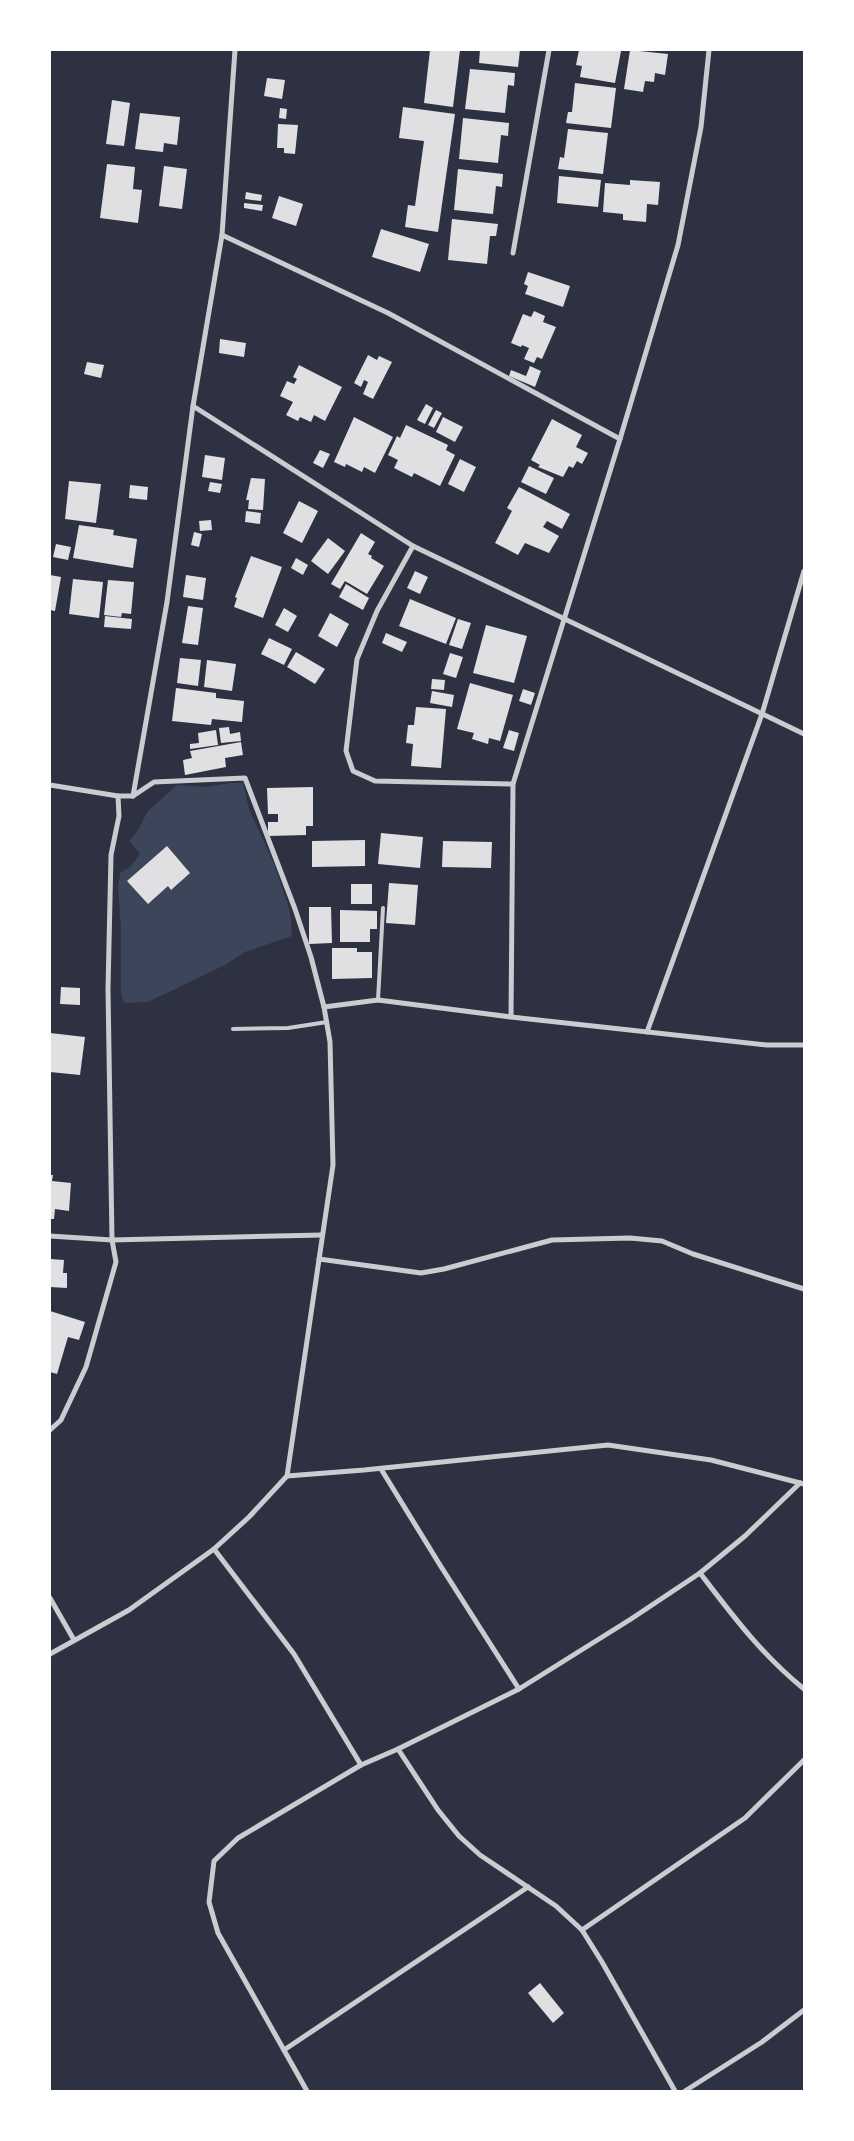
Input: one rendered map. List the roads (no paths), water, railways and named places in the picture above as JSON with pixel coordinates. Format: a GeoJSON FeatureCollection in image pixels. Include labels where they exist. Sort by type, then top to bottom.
{"type":"FeatureCollection","features":[{"type":"Feature","properties":{"kind":"street"},"geometry":{"type":"LineString","coordinates":[[134,796],[167,602],[193,406],[222,235],[235,50]]}},
{"type":"Feature","properties":{"kind":"street"},"geometry":{"type":"LineString","coordinates":[[513,253],[549,50]]}},
{"type":"Feature","properties":{"kind":"street"},"geometry":{"type":"LineString","coordinates":[[511,1017],[513,784],[678,245],[701,127],[709,50]]}},
{"type":"Feature","properties":{"kind":"street"},"geometry":{"type":"LineString","coordinates":[[222,235],[388,313],[620,439]]}},
{"type":"Feature","properties":{"kind":"street"},"geometry":{"type":"LineString","coordinates":[[193,406],[413,546],[804,734]]}},
{"type":"Feature","properties":{"kind":"street"},"geometry":{"type":"LineString","coordinates":[[413,546],[377,611],[357,659],[346,751],[353,771],[375,780],[513,784]]}},
{"type":"Feature","properties":{"kind":"street"},"geometry":{"type":"LineString","coordinates":[[646,1032],[762,714],[804,571]]}},
{"type":"Feature","properties":{"kind":"street"},"geometry":{"type":"LineString","coordinates":[[50,785],[118,796],[134,796],[154,782],[245,778],[295,909],[311,957],[324,1007],[330,1042],[333,1165],[287,1476],[249,1517],[214,1549],[129,1610],[50,1654]]}},
{"type":"Feature","properties":{"kind":"street"},"geometry":{"type":"LineString","coordinates":[[50,1430],[61,1420],[86,1367],[116,1262],[112,1240],[108,989],[111,855],[119,816],[118,796]]}},
{"type":"Feature","properties":{"kind":"street"},"geometry":{"type":"LineString","coordinates":[[324,1007],[378,1000],[511,1017],[766,1045],[804,1046]]}},
{"type":"Feature","properties":{"kind":"street"},"geometry":{"type":"LineString","coordinates":[[50,1236],[112,1240],[322,1236]]}},
{"type":"Feature","properties":{"kind":"street"},"geometry":{"type":"LineString","coordinates":[[319,1259],[421,1273],[444,1269],[552,1240],[630,1238],[662,1241],[692,1254],[804,1289]]}},
{"type":"Feature","properties":{"kind":"street"},"geometry":{"type":"LineString","coordinates":[[287,1476],[382,1469],[608,1445],[710,1460],[802,1483]]}},
{"type":"Feature","properties":{"kind":"street"},"geometry":{"type":"LineString","coordinates":[[382,1469],[440,1565],[520,1689]]}},
{"type":"Feature","properties":{"kind":"street"},"geometry":{"type":"LineString","coordinates":[[306,2091],[218,1933],[209,1902],[214,1861],[238,1838],[361,1765],[398,1749],[520,1689],[700,1573],[745,1536],[802,1483]]}},
{"type":"Feature","properties":{"kind":"street"},"geometry":{"type":"LineString","coordinates":[[214,1549],[294,1654],[361,1765]]}},
{"type":"Feature","properties":{"kind":"street"},"geometry":{"type":"LineString","coordinates":[[700,1573],[749,1636],[778,1668],[804,1689]]}},
{"type":"Feature","properties":{"kind":"street"},"geometry":{"type":"LineString","coordinates":[[50,1598],[74,1640]]}},
{"type":"Feature","properties":{"kind":"street"},"geometry":{"type":"LineString","coordinates":[[398,1749],[438,1810],[459,1836],[480,1855],[556,1906],[582,1930],[675,2091]]}},
{"type":"Feature","properties":{"kind":"street"},"geometry":{"type":"LineString","coordinates":[[582,1930],[745,1818],[804,1760]]}},
{"type":"Feature","properties":{"kind":"street"},"geometry":{"type":"LineString","coordinates":[[284,2050],[528,1887]]}},
{"type":"Feature","properties":{"kind":"street"},"geometry":{"type":"LineString","coordinates":[[685,2091],[762,2042],[804,2010]]}},
{"type":"Feature","properties":{"kind":"lane"},"geometry":{"type":"LineString","coordinates":[[378,1000],[383,908]]}},
{"type":"Feature","properties":{"kind":"lane"},"geometry":{"type":"LineString","coordinates":[[233,1029],[288,1028],[327,1022]]}}]}
